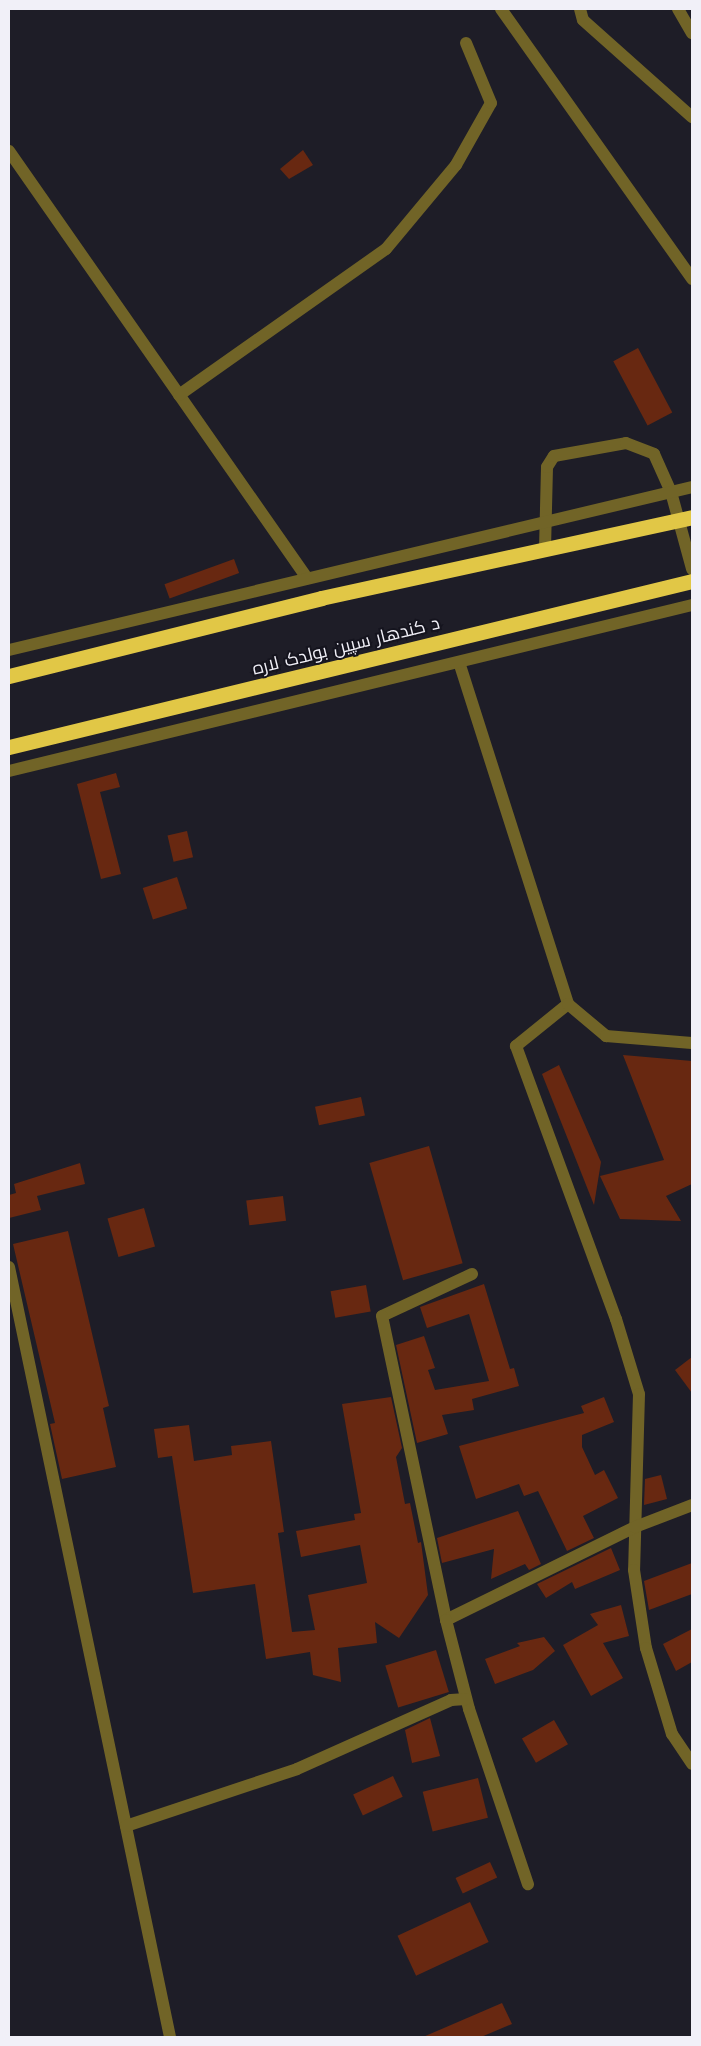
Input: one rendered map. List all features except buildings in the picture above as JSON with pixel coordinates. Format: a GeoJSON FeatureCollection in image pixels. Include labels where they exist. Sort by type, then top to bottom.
{"type":"FeatureCollection","features":[{"type":"Feature","properties":{"kind":"highway"},"geometry":{"type":"LineString","coordinates":[[9,676],[545,549],[686,518]]}},
{"type":"Feature","properties":{"kind":"highway","name":"د کندهار سپین بولدک لاره"},"geometry":{"type":"LineString","coordinates":[[9,747],[692,581]]}},
{"type":"Feature","properties":{"kind":"street"},"geometry":{"type":"LineString","coordinates":[[500,9],[692,279]]}},
{"type":"Feature","properties":{"kind":"street"},"geometry":{"type":"LineString","coordinates":[[580,9],[583,20],[671,102],[692,117]]}},
{"type":"Feature","properties":{"kind":"street"},"geometry":{"type":"LineString","coordinates":[[678,9],[692,33]]}},
{"type":"Feature","properties":{"kind":"street"},"geometry":{"type":"LineString","coordinates":[[179,395],[386,249],[456,165],[491,103],[466,43]]}},
{"type":"Feature","properties":{"kind":"street"},"geometry":{"type":"LineString","coordinates":[[9,151],[14,170],[179,395],[307,578]]}},
{"type":"Feature","properties":{"kind":"street"},"geometry":{"type":"LineString","coordinates":[[545,549],[547,467],[554,456],[626,443],[642,446],[654,454],[671,492],[686,518],[692,569]]}},
{"type":"Feature","properties":{"kind":"street"},"geometry":{"type":"LineString","coordinates":[[9,650],[692,487]]}},
{"type":"Feature","properties":{"kind":"street"},"geometry":{"type":"LineString","coordinates":[[9,771],[692,605]]}},
{"type":"Feature","properties":{"kind":"street"},"geometry":{"type":"LineString","coordinates":[[459,662],[568,1004],[606,1036],[692,1043]]}},
{"type":"Feature","properties":{"kind":"street"},"geometry":{"type":"LineString","coordinates":[[568,1004],[516,1046],[616,1320],[639,1394],[634,1570],[646,1648],[672,1734],[692,1764]]}},
{"type":"Feature","properties":{"kind":"street"},"geometry":{"type":"LineString","coordinates":[[9,1267],[170,2037]]}},
{"type":"Feature","properties":{"kind":"street"},"geometry":{"type":"LineString","coordinates":[[472,1274],[382,1316],[446,1620],[466,1699],[528,1884]]}},
{"type":"Feature","properties":{"kind":"street"},"geometry":{"type":"LineString","coordinates":[[446,1620],[635,1527],[692,1505]]}},
{"type":"Feature","properties":{"kind":"street"},"geometry":{"type":"LineString","coordinates":[[126,1826],[297,1769],[452,1700],[466,1699]]}}]}
